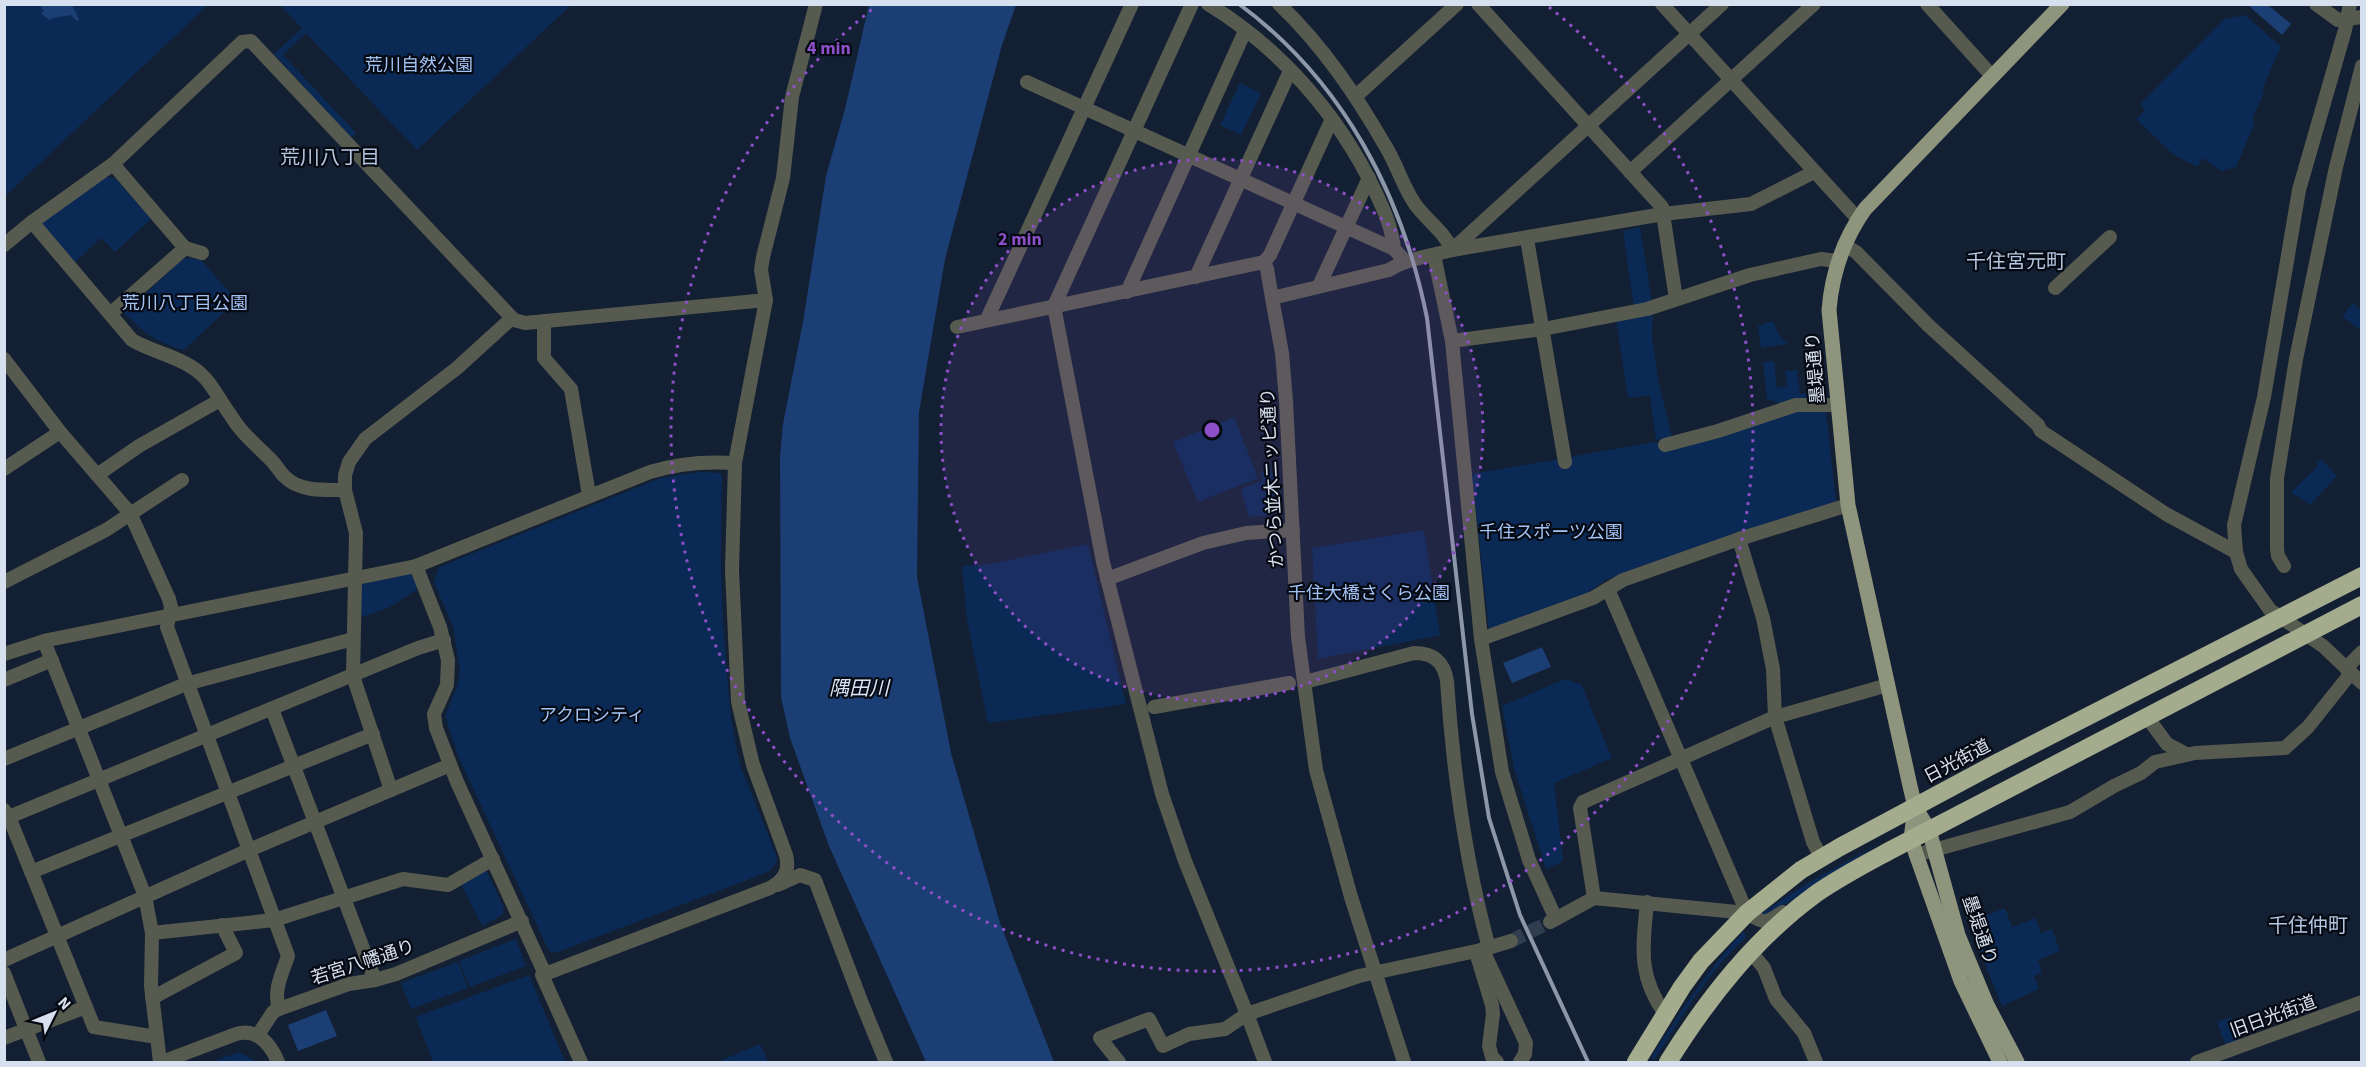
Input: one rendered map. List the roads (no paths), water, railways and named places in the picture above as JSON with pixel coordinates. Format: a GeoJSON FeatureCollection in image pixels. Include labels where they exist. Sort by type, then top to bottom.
{"type":"FeatureCollection","features":[{"type":"Feature","properties":{"kind":"highway","name":"日光街道"},"geometry":{"type":"LineString","coordinates":[[1636,1062],[1665,1014],[1701,962],[1747,913],[1774,890],[1821,857],[1989,767],[2361,576]]}},
{"type":"Feature","properties":{"kind":"highway"},"geometry":{"type":"LineString","coordinates":[[1668,1062],[1712,996],[1751,952],[1791,914],[1817,894],[1914,847],[1929,830],[2361,605]]}},
{"type":"Feature","properties":{"kind":"main road","name":"墨堤通り"},"geometry":{"type":"LineString","coordinates":[[2000,1062],[1961,981],[1914,847],[1916,807],[1848,505],[1829,310],[1837,261],[1858,219],[1918,152],[2062,4]]}},
{"type":"Feature","properties":{"kind":"main road","name":"墨堤通り"},"geometry":{"type":"LineString","coordinates":[[1916,807],[1929,830],[1958,935],[1987,1005],[2017,1062]]}},
{"type":"Feature","properties":{"kind":"street"},"geometry":{"type":"LineString","coordinates":[[770,888],[786,874],[788,863],[753,765],[738,702],[732,570],[735,463],[766,300],[761,270],[763,257],[783,178],[792,97],[816,4]]}},
{"type":"Feature","properties":{"kind":"street"},"geometry":{"type":"LineString","coordinates":[[987,320],[1132,4]]}},
{"type":"Feature","properties":{"kind":"street"},"geometry":{"type":"LineString","coordinates":[[1192,4],[1054,306],[1107,579],[1162,794],[1201,903],[1265,1062]]}},
{"type":"Feature","properties":{"kind":"street"},"geometry":{"type":"LineString","coordinates":[[1208,4],[1266,47],[1316,98],[1332,119],[1369,178],[1393,235],[1394,249]]}},
{"type":"Feature","properties":{"kind":"street"},"geometry":{"type":"LineString","coordinates":[[1356,96],[1457,4]]}},
{"type":"Feature","properties":{"kind":"street"},"geometry":{"type":"LineString","coordinates":[[1478,4],[1662,207],[1676,299]]}},
{"type":"Feature","properties":{"kind":"street"},"geometry":{"type":"LineString","coordinates":[[1662,4],[1858,219]]}},
{"type":"Feature","properties":{"kind":"street"},"geometry":{"type":"LineString","coordinates":[[1452,250],[1722,4]]}},
{"type":"Feature","properties":{"kind":"street"},"geometry":{"type":"LineString","coordinates":[[1630,172],[1814,4]]}},
{"type":"Feature","properties":{"kind":"street"},"geometry":{"type":"LineString","coordinates":[[1927,4],[1992,76]]}},
{"type":"Feature","properties":{"kind":"street"},"geometry":{"type":"LineString","coordinates":[[2316,4],[2338,20],[2347,21],[2361,17]]}},
{"type":"Feature","properties":{"kind":"street"},"geometry":{"type":"LineString","coordinates":[[2350,4],[2299,190],[2264,397],[2235,525],[2236,552],[2241,569],[2270,610],[2323,646],[2361,683]]}},
{"type":"Feature","properties":{"kind":"street"},"geometry":{"type":"LineString","coordinates":[[1287,7],[1356,96],[1388,149],[1415,204],[1442,232],[1452,250]]}},
{"type":"Feature","properties":{"kind":"street"},"geometry":{"type":"LineString","coordinates":[[1127,292],[1245,31]]}},
{"type":"Feature","properties":{"kind":"street"},"geometry":{"type":"LineString","coordinates":[[4,245],[113,164],[242,42],[251,41],[512,318],[525,323],[766,300]]}},
{"type":"Feature","properties":{"kind":"street"},"geometry":{"type":"LineString","coordinates":[[2284,566],[2277,549],[2277,478],[2296,359],[2336,167],[2360,83],[2361,66]]}},
{"type":"Feature","properties":{"kind":"street"},"geometry":{"type":"LineString","coordinates":[[1196,277],[1290,71]]}},
{"type":"Feature","properties":{"kind":"street"},"geometry":{"type":"LineString","coordinates":[[1027,82],[1394,249],[1404,260]]}},
{"type":"Feature","properties":{"kind":"street"},"geometry":{"type":"LineString","coordinates":[[957,327],[1264,262],[1270,255],[1332,119]]}},
{"type":"Feature","properties":{"kind":"street"},"geometry":{"type":"LineString","coordinates":[[113,164],[185,248],[202,253]]}},
{"type":"Feature","properties":{"kind":"street"},"geometry":{"type":"LineString","coordinates":[[1272,298],[1389,270],[1404,260],[1414,260],[1452,250],[1663,214],[1751,204],[1814,172]]}},
{"type":"Feature","properties":{"kind":"street"},"geometry":{"type":"LineString","coordinates":[[1319,286],[1369,178]]}},
{"type":"Feature","properties":{"kind":"street"},"geometry":{"type":"LineString","coordinates":[[32,222],[132,340],[150,350],[172,357],[193,368],[204,377],[243,435],[271,459],[292,483],[306,488],[345,490]]}},
{"type":"Feature","properties":{"kind":"street"},"geometry":{"type":"LineString","coordinates":[[2055,288],[2110,237]]}},
{"type":"Feature","properties":{"kind":"street"},"geometry":{"type":"LineString","coordinates":[[1527,239],[1565,462]]}},
{"type":"Feature","properties":{"kind":"street"},"geometry":{"type":"LineString","coordinates":[[1844,245],[1856,252],[1929,326],[2041,431],[2166,514],[2236,552]]}},
{"type":"Feature","properties":{"kind":"street"},"geometry":{"type":"LineString","coordinates":[[110,314],[185,248]]}},
{"type":"Feature","properties":{"kind":"street"},"geometry":{"type":"LineString","coordinates":[[1434,255],[1452,341],[1481,639],[1502,772],[1529,860],[1553,920],[1594,898],[1747,913],[1762,922],[1768,922],[1817,894]]}},
{"type":"Feature","properties":{"kind":"street"},"geometry":{"type":"LineString","coordinates":[[1452,341],[1543,329],[1647,309],[1750,275],[1821,259],[1837,261]]}},
{"type":"Feature","properties":{"kind":"street","name":"かつら並木ニッピ通り"},"geometry":{"type":"LineString","coordinates":[[1264,262],[1282,353],[1298,637],[1316,770],[1333,836],[1404,1062]]}},
{"type":"Feature","properties":{"kind":"street"},"geometry":{"type":"LineString","coordinates":[[391,790],[353,676],[356,533],[345,490],[345,475],[349,462],[365,439],[458,368],[512,318]]}},
{"type":"Feature","properties":{"kind":"street"},"geometry":{"type":"LineString","coordinates":[[544,321],[544,357],[571,388],[589,495]]}},
{"type":"Feature","properties":{"kind":"street"},"geometry":{"type":"LineString","coordinates":[[7,368],[130,513],[169,599],[171,607],[167,627],[186,684],[288,956],[277,990],[276,999],[279,1009],[273,1012],[258,1035]]}},
{"type":"Feature","properties":{"kind":"street"},"geometry":{"type":"LineString","coordinates":[[97,475],[139,446],[220,400]]}},
{"type":"Feature","properties":{"kind":"street"},"geometry":{"type":"LineString","coordinates":[[1665,445],[1718,431],[1796,405],[1838,405]]}},
{"type":"Feature","properties":{"kind":"street"},"geometry":{"type":"LineString","coordinates":[[4,469],[60,432]]}},
{"type":"Feature","properties":{"kind":"street"},"geometry":{"type":"LineString","coordinates":[[4,654],[45,641],[416,566],[589,495],[676,464],[735,463]]}},
{"type":"Feature","properties":{"kind":"street"},"geometry":{"type":"LineString","coordinates":[[4,582],[106,530],[182,480]]}},
{"type":"Feature","properties":{"kind":"street"},"geometry":{"type":"LineString","coordinates":[[1481,639],[1593,598],[1623,580],[1739,539],[1848,505]]}},
{"type":"Feature","properties":{"kind":"street"},"geometry":{"type":"LineString","coordinates":[[1107,579],[1203,543],[1246,533],[1293,530]]}},
{"type":"Feature","properties":{"kind":"street"},"geometry":{"type":"LineString","coordinates":[[1739,539],[1763,618],[1773,669],[1775,717],[1813,842],[1821,857]]}},
{"type":"Feature","properties":{"kind":"street"},"geometry":{"type":"LineString","coordinates":[[416,566],[444,640],[448,678],[436,708],[434,720],[450,765],[545,974]]}},
{"type":"Feature","properties":{"kind":"street"},"geometry":{"type":"LineString","coordinates":[[1608,589],[1747,913]]}},
{"type":"Feature","properties":{"kind":"street"},"geometry":{"type":"LineString","coordinates":[[4,759],[186,684],[353,639]]}},
{"type":"Feature","properties":{"kind":"street"},"geometry":{"type":"LineString","coordinates":[[157,1037],[94,1026],[6,815],[272,710],[418,648],[444,640]]}},
{"type":"Feature","properties":{"kind":"street"},"geometry":{"type":"LineString","coordinates":[[45,641],[145,896],[152,933],[152,998],[161,1062],[236,1034],[248,1032],[258,1035],[271,1048],[278,1062]]}},
{"type":"Feature","properties":{"kind":"street"},"geometry":{"type":"LineString","coordinates":[[1914,847],[1935,849],[2070,812],[2141,773],[2156,762],[2186,754],[2285,748],[2308,727],[2361,652]]}},
{"type":"Feature","properties":{"kind":"street"},"geometry":{"type":"LineString","coordinates":[[1305,682],[1414,653],[1425,653],[1440,662],[1447,681],[1461,825],[1486,957],[1526,1043],[1525,1054],[1520,1062]]}},
{"type":"Feature","properties":{"kind":"street"},"geometry":{"type":"LineString","coordinates":[[4,680],[52,660]]}},
{"type":"Feature","properties":{"kind":"street"},"geometry":{"type":"LineString","coordinates":[[1154,707],[1289,683]]}},
{"type":"Feature","properties":{"kind":"street"},"geometry":{"type":"LineString","coordinates":[[1594,898],[1580,808],[1583,802],[1775,717],[1888,685]]}},
{"type":"Feature","properties":{"kind":"street"},"geometry":{"type":"LineString","coordinates":[[272,710],[375,980]]}},
{"type":"Feature","properties":{"kind":"street"},"geometry":{"type":"LineString","coordinates":[[2147,717],[2167,744],[2186,754]]}},
{"type":"Feature","properties":{"kind":"street"},"geometry":{"type":"LineString","coordinates":[[31,872],[373,734]]}},
{"type":"Feature","properties":{"kind":"street"},"geometry":{"type":"LineString","coordinates":[[2156,762],[2167,744]]}},
{"type":"Feature","properties":{"kind":"street"},"geometry":{"type":"LineString","coordinates":[[4,960],[249,850],[450,765]]}},
{"type":"Feature","properties":{"kind":"street"},"geometry":{"type":"LineString","coordinates":[[152,933],[274,920],[403,879],[448,885],[493,859]]}},
{"type":"Feature","properties":{"kind":"street"},"geometry":{"type":"LineString","coordinates":[[581,1062],[542,975],[800,875],[815,880],[886,1062]]}},
{"type":"Feature","properties":{"kind":"street"},"geometry":{"type":"LineString","coordinates":[[1647,902],[1643,966],[1657,1003],[1665,1014]]}},
{"type":"Feature","properties":{"kind":"street","name":"若宮八幡通り"},"geometry":{"type":"LineString","coordinates":[[279,1009],[349,984],[375,980],[522,921]]}},
{"type":"Feature","properties":{"kind":"street"},"geometry":{"type":"LineString","coordinates":[[152,998],[236,953],[222,925]]}},
{"type":"Feature","properties":{"kind":"street"},"geometry":{"type":"LineString","coordinates":[[1119,1062],[1100,1038],[1149,1019],[1163,1046],[1189,1034],[1225,1029],[1247,1014],[1335,983],[1511,941]]}},
{"type":"Feature","properties":{"kind":"street"},"geometry":{"type":"LineString","coordinates":[[1485,949],[1478,959],[1493,1014],[1490,1051],[1497,1062]]}},
{"type":"Feature","properties":{"kind":"street"},"geometry":{"type":"LineString","coordinates":[[1751,952],[1764,968],[1776,999],[1804,1033],[1816,1062]]}},
{"type":"Feature","properties":{"kind":"street"},"geometry":{"type":"LineString","coordinates":[[4,973],[39,1062]]}},
{"type":"Feature","properties":{"kind":"street","name":"旧日光街道"},"geometry":{"type":"LineString","coordinates":[[2197,1062],[2361,1002]]}},
{"type":"Feature","properties":{"kind":"street"},"geometry":{"type":"LineString","coordinates":[[4,1038],[86,1007]]}},
{"type":"Feature","properties":{"kind":"water"},"geometry":{"type":"Polygon","coordinates":[[[44,4],[72,5],[79,19],[77,21],[71,15],[50,20],[41,14],[44,11],[41,7],[44,4]]]}},
{"type":"Feature","properties":{"kind":"water"},"geometry":{"type":"Polygon","coordinates":[[[2253,4],[2268,5],[2291,24],[2282,35],[2250,7],[2253,4]]]}},
{"type":"Feature","properties":{"kind":"water","name":"隅田川"},"geometry":{"type":"Polygon","coordinates":[[[869,5],[1016,5],[1002,45],[945,259],[919,412],[917,577],[951,753],[1000,923],[1054,1062],[926,1062],[829,846],[790,738],[781,697],[780,456],[783,424],[803,322],[826,176],[845,109],[869,5]]]}},
{"type":"Feature","properties":{"kind":"water"},"geometry":{"type":"Polygon","coordinates":[[[1542,647],[1551,667],[1512,683],[1503,663],[1542,647]]]}},
{"type":"Feature","properties":{"kind":"water"},"geometry":{"type":"Polygon","coordinates":[[[326,1010],[337,1036],[298,1051],[288,1025],[326,1010]]]}},
{"type":"Feature","properties":{"kind":"tunnel"},"geometry":{"type":"LineString","coordinates":[[1511,941],[1550,922]]}},
{"type":"Feature","properties":{"kind":"railway"},"geometry":{"type":"LineString","coordinates":[[1239,4],[1276,35],[1309,68],[1338,104],[1363,143],[1402,227],[1427,318],[1472,714],[1489,818],[1520,915],[1588,1062]]}},
{"type":"Feature","properties":{"kind":"district","name":"荒川八丁目"},"geometry":{"type":"Point","coordinates":[330,157]}},
{"type":"Feature","properties":{"kind":"district","name":"千住宮元町"},"geometry":{"type":"Point","coordinates":[2016,261]}},
{"type":"Feature","properties":{"kind":"district","name":"千住仲町"},"geometry":{"type":"Point","coordinates":[2308,925]}},
{"type":"Feature","properties":{"kind":"park label","name":"荒川自然公園"},"geometry":{"type":"Point","coordinates":[419,65]}},
{"type":"Feature","properties":{"kind":"park label","name":"荒川八丁目公園"},"geometry":{"type":"Point","coordinates":[185,303]}},
{"type":"Feature","properties":{"kind":"park label","name":"千住スポーツ公園"},"geometry":{"type":"Point","coordinates":[1551,532]}},
{"type":"Feature","properties":{"kind":"park label","name":"千住大橋さくら公園"},"geometry":{"type":"Point","coordinates":[1369,593]}},
{"type":"Feature","properties":{"kind":"park label","name":"アクロシティ"},"geometry":{"type":"Point","coordinates":[592,715]}}]}
